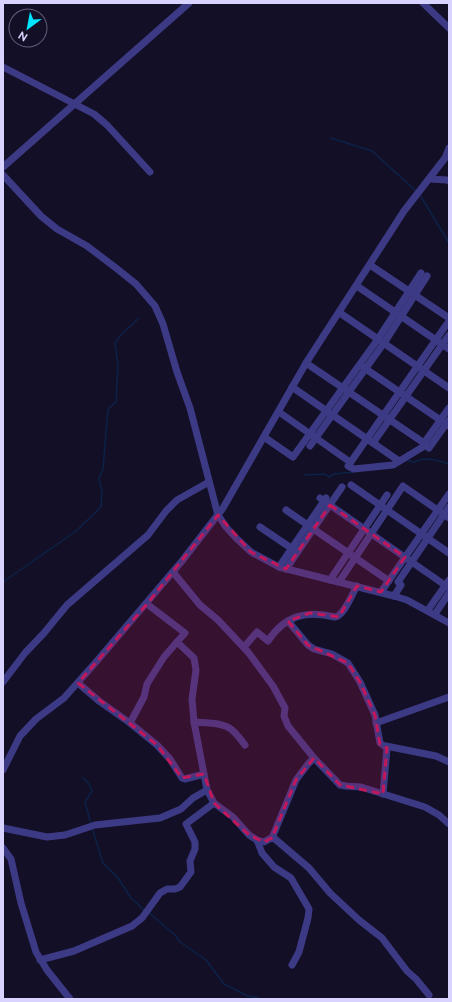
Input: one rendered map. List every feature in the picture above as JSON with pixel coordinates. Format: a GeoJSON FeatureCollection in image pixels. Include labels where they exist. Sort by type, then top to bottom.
{"type":"FeatureCollection","features":[{"type":"Feature","properties":{"kind":"street"},"geometry":{"type":"LineString","coordinates":[[3,167],[190,3]]}},
{"type":"Feature","properties":{"kind":"street"},"geometry":{"type":"LineString","coordinates":[[423,3],[447,25]]}},
{"type":"Feature","properties":{"kind":"street"},"geometry":{"type":"LineString","coordinates":[[3,67],[94,114],[107,125],[150,172]]}},
{"type":"Feature","properties":{"kind":"street"},"geometry":{"type":"LineString","coordinates":[[3,770],[20,736],[36,719],[64,698],[78,683],[147,604],[223,508],[306,363],[340,313],[404,211],[445,158],[449,148]]}},
{"type":"Feature","properties":{"kind":"street"},"geometry":{"type":"LineString","coordinates":[[3,175],[41,216],[57,229],[87,246],[116,268],[136,284],[156,306],[190,408],[218,514],[226,527],[236,538],[251,552],[286,569],[381,592],[407,600],[428,610],[449,623]]}},
{"type":"Feature","properties":{"kind":"street"},"geometry":{"type":"LineString","coordinates":[[430,179],[449,181]]}},
{"type":"Feature","properties":{"kind":"street"},"geometry":{"type":"LineString","coordinates":[[370,265],[449,318]]}},
{"type":"Feature","properties":{"kind":"street"},"geometry":{"type":"LineString","coordinates":[[264,437],[293,457],[313,436],[363,367],[384,343],[398,315],[424,274]]}},
{"type":"Feature","properties":{"kind":"street"},"geometry":{"type":"LineString","coordinates":[[357,286],[449,350]]}},
{"type":"Feature","properties":{"kind":"street"},"geometry":{"type":"LineString","coordinates":[[340,313],[449,388]]}},
{"type":"Feature","properties":{"kind":"street"},"geometry":{"type":"LineString","coordinates":[[363,367],[378,339],[398,315]]}},
{"type":"Feature","properties":{"kind":"street"},"geometry":{"type":"LineString","coordinates":[[425,444],[393,465],[354,469],[348,466],[370,441],[421,369],[439,343],[449,321]]}},
{"type":"Feature","properties":{"kind":"street"},"geometry":{"type":"LineString","coordinates":[[439,343],[449,335]]}},
{"type":"Feature","properties":{"kind":"street"},"geometry":{"type":"LineString","coordinates":[[306,363],[387,417],[429,448],[446,422],[449,408]]}},
{"type":"Feature","properties":{"kind":"street"},"geometry":{"type":"LineString","coordinates":[[363,367],[446,422]]}},
{"type":"Feature","properties":{"kind":"street"},"geometry":{"type":"LineString","coordinates":[[292,387],[399,460]]}},
{"type":"Feature","properties":{"kind":"street"},"geometry":{"type":"LineString","coordinates":[[279,412],[350,462]]}},
{"type":"Feature","properties":{"kind":"street"},"geometry":{"type":"LineString","coordinates":[[310,446],[313,436]]}},
{"type":"Feature","properties":{"kind":"street"},"geometry":{"type":"LineString","coordinates":[[3,682],[25,653],[67,605],[148,535],[166,511],[177,500],[209,482]]}},
{"type":"Feature","properties":{"kind":"street"},"geometry":{"type":"LineString","coordinates":[[351,485],[449,553]]}},
{"type":"Feature","properties":{"kind":"street"},"geometry":{"type":"LineString","coordinates":[[279,566],[294,550],[310,527],[325,500],[342,486]]}},
{"type":"Feature","properties":{"kind":"street"},"geometry":{"type":"LineString","coordinates":[[339,582],[403,486],[444,514]]}},
{"type":"Feature","properties":{"kind":"street"},"geometry":{"type":"LineString","coordinates":[[444,514],[449,494]]}},
{"type":"Feature","properties":{"kind":"street"},"geometry":{"type":"LineString","coordinates":[[330,580],[387,495]]}},
{"type":"Feature","properties":{"kind":"street"},"geometry":{"type":"LineString","coordinates":[[325,500],[371,534],[448,584],[428,610]]}},
{"type":"Feature","properties":{"kind":"street"},"geometry":{"type":"LineString","coordinates":[[381,592],[405,557],[449,507]]}},
{"type":"Feature","properties":{"kind":"street"},"geometry":{"type":"LineString","coordinates":[[286,510],[389,581]]}},
{"type":"Feature","properties":{"kind":"street"},"geometry":{"type":"LineString","coordinates":[[260,527],[294,550]]}},
{"type":"Feature","properties":{"kind":"street"},"geometry":{"type":"LineString","coordinates":[[394,596],[401,585],[398,582],[412,562],[424,536]]}},
{"type":"Feature","properties":{"kind":"street"},"geometry":{"type":"LineString","coordinates":[[286,569],[294,550]]}},
{"type":"Feature","properties":{"kind":"street"},"geometry":{"type":"LineString","coordinates":[[173,572],[200,605],[218,620],[244,647],[273,686],[285,708],[284,716],[288,726],[314,758],[340,785],[361,787],[425,807],[439,815],[449,824]]}},
{"type":"Feature","properties":{"kind":"street"},"geometry":{"type":"LineString","coordinates":[[244,647],[257,632],[268,641],[273,634],[288,621],[299,615],[310,613],[339,617],[344,611],[357,586]]}},
{"type":"Feature","properties":{"kind":"street"},"geometry":{"type":"LineString","coordinates":[[435,614],[449,593]]}},
{"type":"Feature","properties":{"kind":"street"},"geometry":{"type":"LineString","coordinates":[[130,723],[144,697],[147,684],[164,657],[185,633],[147,604]]}},
{"type":"Feature","properties":{"kind":"street"},"geometry":{"type":"LineString","coordinates":[[288,621],[308,645],[314,649],[332,654],[348,662],[360,682],[375,715],[380,743],[386,746],[436,756],[449,762]]}},
{"type":"Feature","properties":{"kind":"street"},"geometry":{"type":"LineString","coordinates":[[177,642],[194,658],[196,670],[192,699],[194,722],[207,790],[214,803],[233,817],[249,835],[264,842],[272,838],[296,780],[314,758]]}},
{"type":"Feature","properties":{"kind":"street"},"geometry":{"type":"LineString","coordinates":[[78,683],[157,745],[170,759],[182,778],[185,779],[204,774]]}},
{"type":"Feature","properties":{"kind":"street"},"geometry":{"type":"LineString","coordinates":[[376,723],[449,697]]}},
{"type":"Feature","properties":{"kind":"street"},"geometry":{"type":"LineString","coordinates":[[194,722],[227,727],[232,730],[245,745]]}},
{"type":"Feature","properties":{"kind":"street"},"geometry":{"type":"LineString","coordinates":[[383,794],[386,746]]}},
{"type":"Feature","properties":{"kind":"street"},"geometry":{"type":"LineString","coordinates":[[3,828],[47,837],[65,835],[92,826],[160,818],[181,809],[194,798],[207,790]]}},
{"type":"Feature","properties":{"kind":"street"},"geometry":{"type":"LineString","coordinates":[[40,960],[74,951],[132,926],[142,918],[160,893],[167,889],[175,889],[180,887],[190,872],[190,861],[195,850],[195,842],[186,824],[214,803]]}},
{"type":"Feature","properties":{"kind":"street"},"geometry":{"type":"LineString","coordinates":[[272,838],[309,868],[330,893],[359,920],[382,938],[407,971],[430,995]]}},
{"type":"Feature","properties":{"kind":"street"},"geometry":{"type":"LineString","coordinates":[[257,840],[262,853],[274,867],[291,878],[309,909],[299,952],[292,965]]}},
{"type":"Feature","properties":{"kind":"street"},"geometry":{"type":"LineString","coordinates":[[3,848],[11,859],[21,902],[36,952],[40,960],[70,999]]}},
{"type":"Feature","properties":{"kind":"highlighted area"},"geometry":{"type":"Polygon","coordinates":[[[330,505],[405,557],[381,592],[357,586],[339,617],[310,613],[288,621],[308,645],[348,663],[360,682],[375,715],[380,744],[387,748],[383,794],[340,785],[314,758],[296,780],[272,838],[264,842],[249,835],[214,803],[204,774],[182,778],[157,745],[78,683],[147,604],[218,515],[251,552],[286,569],[330,505]]]}},
{"type":"Feature","properties":{"kind":"waterway"},"geometry":{"type":"LineString","coordinates":[[331,138],[372,151],[416,191]]}},
{"type":"Feature","properties":{"kind":"waterway"},"geometry":{"type":"LineString","coordinates":[[420,195],[449,243]]}},
{"type":"Feature","properties":{"kind":"waterway"},"geometry":{"type":"LineString","coordinates":[[3,582],[76,531],[101,507],[102,491],[99,479],[103,469],[108,409],[116,402],[118,365],[115,343],[121,335],[138,319]]}},
{"type":"Feature","properties":{"kind":"waterway"},"geometry":{"type":"LineString","coordinates":[[406,460],[415,462],[430,459],[449,464]]}},
{"type":"Feature","properties":{"kind":"waterway"},"geometry":{"type":"LineString","coordinates":[[304,475],[325,474],[329,477],[334,474],[354,472]]}},
{"type":"Feature","properties":{"kind":"waterway"},"geometry":{"type":"LineString","coordinates":[[83,778],[89,784],[92,791],[85,802],[91,824]]}},
{"type":"Feature","properties":{"kind":"waterway"},"geometry":{"type":"LineString","coordinates":[[92,828],[103,863],[118,878],[131,898],[144,910]]}},
{"type":"Feature","properties":{"kind":"waterway"},"geometry":{"type":"LineString","coordinates":[[149,913],[175,935],[180,942],[206,960],[224,984],[248,996],[260,999]]}}]}
